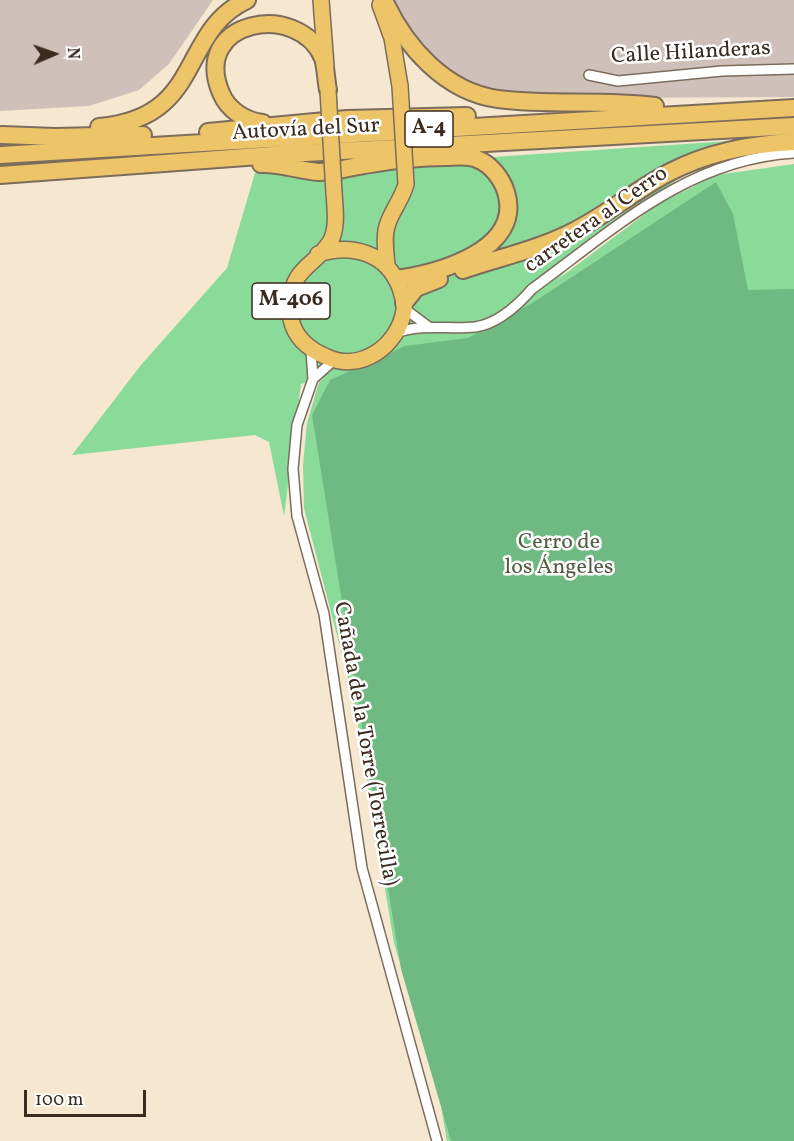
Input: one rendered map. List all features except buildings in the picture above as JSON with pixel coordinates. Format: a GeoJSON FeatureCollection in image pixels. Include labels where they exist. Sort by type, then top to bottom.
{"type":"FeatureCollection","features":[{"type":"Feature","properties":{"kind":"highway"},"geometry":{"type":"LineString","coordinates":[[1,135],[114,126],[139,118],[166,102],[186,77],[213,27],[233,6],[247,0]]}},
{"type":"Feature","properties":{"kind":"highway","name":"M-406"},"geometry":{"type":"LineString","coordinates":[[321,0],[334,193],[334,232],[330,243],[300,273],[292,288],[291,319],[299,337],[311,350],[333,361]]}},
{"type":"Feature","properties":{"kind":"highway"},"geometry":{"type":"LineString","coordinates":[[378,0],[392,38],[400,87],[406,184],[403,197],[387,224],[385,242],[392,272],[404,306]]}},
{"type":"Feature","properties":{"kind":"highway"},"geometry":{"type":"LineString","coordinates":[[384,0],[403,35],[418,54],[445,77],[476,94],[498,99],[627,102],[655,106]]}},
{"type":"Feature","properties":{"kind":"highway"},"geometry":{"type":"LineString","coordinates":[[279,125],[244,118],[224,100],[216,81],[215,61],[220,48],[228,34],[238,25],[248,19],[276,15],[301,26],[322,57],[328,90]]}},
{"type":"Feature","properties":{"kind":"highway"},"geometry":{"type":"LineString","coordinates":[[1,135],[55,137],[153,135],[279,125],[794,100]]}},
{"type":"Feature","properties":{"kind":"highway","name":"Autovía del Sur"},"geometry":{"type":"LineString","coordinates":[[0,155],[794,108]]}},
{"type":"Feature","properties":{"kind":"highway","name":"Autovía del Sur"},"geometry":{"type":"LineString","coordinates":[[0,175],[287,154],[794,126]]}},
{"type":"Feature","properties":{"kind":"highway"},"geometry":{"type":"LineString","coordinates":[[333,361],[367,358],[387,347],[396,333],[404,306],[416,288],[483,264],[531,251],[577,230],[668,173],[692,161],[740,147],[794,142]]}},
{"type":"Feature","properties":{"kind":"highway"},"geometry":{"type":"LineString","coordinates":[[74,170],[129,171],[269,164],[320,172],[421,157],[476,158],[498,175],[509,200],[508,214],[498,238],[480,253],[424,275],[392,272]]}},
{"type":"Feature","properties":{"kind":"highway","name":"M-406"},"geometry":{"type":"LineString","coordinates":[[318,254],[334,249],[364,251],[392,272]]}},
{"type":"Feature","properties":{"kind":"street","name":"Calle Hilanderas"},"geometry":{"type":"LineString","coordinates":[[589,75],[618,81],[722,71],[794,69]]}},
{"type":"Feature","properties":{"kind":"street","name":"carretera al Cerro"},"geometry":{"type":"LineString","coordinates":[[396,333],[412,327],[477,327],[516,308],[532,290],[676,186],[722,166],[760,155],[794,153]]}},
{"type":"Feature","properties":{"kind":"street"},"geometry":{"type":"LineString","coordinates":[[404,306],[429,327]]}},
{"type":"Feature","properties":{"kind":"street","name":"Cañada de la Torre (Torrecilla)"},"geometry":{"type":"LineString","coordinates":[[311,350],[313,379],[297,426],[293,469],[297,516],[324,614],[362,868],[437,1141]]}},
{"type":"Feature","properties":{"kind":"street"},"geometry":{"type":"LineString","coordinates":[[313,379],[333,361]]}},
{"type":"Feature","properties":{"kind":"shaded area"},"geometry":{"type":"Polygon","coordinates":[[[0,0],[213,0],[169,64],[139,90],[89,106],[0,111],[0,0]]]}},
{"type":"Feature","properties":{"kind":"shaded area"},"geometry":{"type":"Polygon","coordinates":[[[391,0],[794,0],[794,97],[596,98],[513,94],[476,87],[432,63],[391,0]]]}},
{"type":"Feature","properties":{"kind":"green space","name":"Cerro de los Ángeles"},"geometry":{"type":"Polygon","coordinates":[[[730,141],[607,230],[557,280],[657,205],[716,175],[794,164],[794,1141],[447,1141],[438,1089],[394,943],[354,701],[304,508],[303,465],[307,423],[319,382],[324,378],[301,384],[284,516],[269,442],[255,435],[72,455],[141,365],[227,268],[255,173],[730,141]]]}},
{"type":"Feature","properties":{"kind":"green space","name":"Cerro de los Ángeles"},"geometry":{"type":"Polygon","coordinates":[[[716,182],[733,214],[748,290],[794,289],[794,1141],[451,1141],[401,969],[312,415],[330,380],[405,346],[468,338],[534,302],[716,182]]]}}]}
